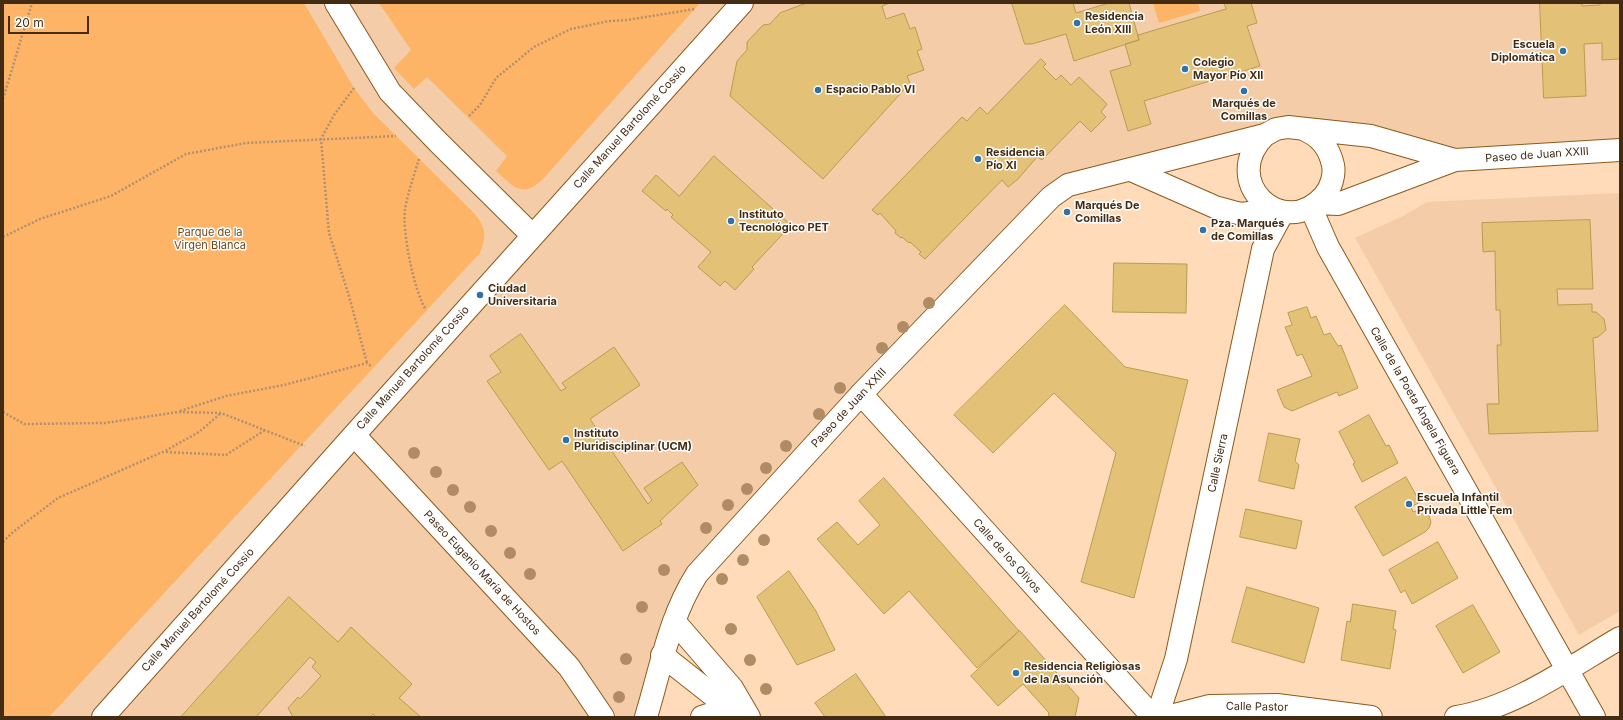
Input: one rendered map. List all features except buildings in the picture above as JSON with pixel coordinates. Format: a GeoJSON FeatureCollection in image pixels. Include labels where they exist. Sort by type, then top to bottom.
{"type":"FeatureCollection","features":[{"type":"Feature","properties":{"kind":"street"},"geometry":{"type":"LineString","coordinates":[[336,3],[390,92],[532,235]]}},
{"type":"Feature","properties":{"kind":"street","name":"Calle Manuel Bartolomé Cossío"},"geometry":{"type":"LineString","coordinates":[[103,717],[532,235],[742,3]]}},
{"type":"Feature","properties":{"kind":"street"},"geometry":{"type":"LineString","coordinates":[[1279,211],[1263,203],[1255,193],[1249,181],[1248,168],[1250,156],[1256,144],[1276,129],[1288,127],[1371,136],[1454,160]]}},
{"type":"Feature","properties":{"kind":"street"},"geometry":{"type":"LineString","coordinates":[[1300,128],[1313,133],[1324,142],[1330,154],[1333,167],[1332,181],[1326,193],[1314,206]]}},
{"type":"Feature","properties":{"kind":"street","name":"Paseo de Juan XXIII"},"geometry":{"type":"LineString","coordinates":[[646,717],[662,655],[674,621],[684,594],[697,574],[861,394],[1051,197],[1068,186],[1266,135]]}},
{"type":"Feature","properties":{"kind":"street","name":"Paseo de Juan XXIII"},"geometry":{"type":"LineString","coordinates":[[1454,160],[1620,150]]}},
{"type":"Feature","properties":{"kind":"street"},"geometry":{"type":"LineString","coordinates":[[1131,170],[1215,207],[1241,214],[1279,211],[1297,212],[1314,206],[1338,204],[1454,160]]}},
{"type":"Feature","properties":{"kind":"street","name":"Calle de la Poeta Ángela Figuera"},"geometry":{"type":"LineString","coordinates":[[1314,206],[1328,247],[1594,717]]}},
{"type":"Feature","properties":{"kind":"street","name":"Calle Sierra"},"geometry":{"type":"LineString","coordinates":[[1157,717],[1176,659],[1263,249],[1279,211]]}},
{"type":"Feature","properties":{"kind":"street","name":"Calle de los Olivos"},"geometry":{"type":"LineString","coordinates":[[861,394],[1154,717]]}},
{"type":"Feature","properties":{"kind":"street","name":"Paseo Eugenio María de Hostos"},"geometry":{"type":"LineString","coordinates":[[354,435],[569,667],[603,717]]}},
{"type":"Feature","properties":{"kind":"street"},"geometry":{"type":"LineString","coordinates":[[674,621],[732,688],[743,714]]}},
{"type":"Feature","properties":{"kind":"street"},"geometry":{"type":"LineString","coordinates":[[1456,717],[1468,715],[1519,696],[1620,638]]}},
{"type":"Feature","properties":{"kind":"street"},"geometry":{"type":"LineString","coordinates":[[662,655],[743,714]]}},
{"type":"Feature","properties":{"kind":"street","name":"Calle Pastor"},"geometry":{"type":"LineString","coordinates":[[1167,717],[1210,706],[1277,705],[1371,717]]}},
{"type":"Feature","properties":{"kind":"street"},"geometry":{"type":"LineString","coordinates":[[702,717],[723,710],[743,714]]}},
{"type":"Feature","properties":{"kind":"path"},"geometry":{"type":"LineString","coordinates":[[3,99],[32,3]]}},
{"type":"Feature","properties":{"kind":"path"},"geometry":{"type":"LineString","coordinates":[[469,116],[480,105],[496,78],[534,47],[571,29],[609,21],[627,20],[695,9]]}},
{"type":"Feature","properties":{"kind":"path"},"geometry":{"type":"LineString","coordinates":[[354,88],[334,115],[321,139],[329,233],[349,296],[367,363],[372,367]]}},
{"type":"Feature","properties":{"kind":"path"},"geometry":{"type":"LineString","coordinates":[[3,236],[40,219],[111,196],[186,154],[246,143],[396,136]]}},
{"type":"Feature","properties":{"kind":"path"},"geometry":{"type":"LineString","coordinates":[[419,158],[405,210],[409,257],[420,300],[426,310]]}},
{"type":"Feature","properties":{"kind":"path"},"geometry":{"type":"LineString","coordinates":[[3,412],[24,424],[105,423],[178,412],[226,396],[284,385],[367,363]]}},
{"type":"Feature","properties":{"kind":"path"},"geometry":{"type":"LineString","coordinates":[[178,412],[221,413],[305,446]]}},
{"type":"Feature","properties":{"kind":"path"},"geometry":{"type":"LineString","coordinates":[[3,542],[13,532],[58,498],[165,452],[199,432],[221,413]]}},
{"type":"Feature","properties":{"kind":"path"},"geometry":{"type":"LineString","coordinates":[[165,452],[226,455],[265,430]]}},
{"type":"Feature","properties":{"kind":"shaded area","name":"Ciudad Universitaria"},"geometry":{"type":"Polygon","coordinates":[[[3,3],[1620,3],[1620,150],[1455,160],[1300,128],[1068,185],[697,574],[646,717],[3,717],[3,3]]]}},
{"type":"Feature","properties":{"kind":"shaded area"},"geometry":{"type":"Polygon","coordinates":[[[1620,193],[1620,611],[1579,635],[1355,238],[1403,216],[1427,202],[1620,193]]]}},
{"type":"Feature","properties":{"kind":"green space","name":"Parque de la Virgen Blanca"},"geometry":{"type":"Polygon","coordinates":[[[3,3],[304,3],[354,88],[374,114],[474,213],[481,223],[484,232],[484,241],[480,253],[49,717],[3,717],[3,3]]]}},
{"type":"Feature","properties":{"kind":"green space"},"geometry":{"type":"Polygon","coordinates":[[[379,3],[700,3],[542,180],[529,189],[523,189],[513,185],[496,171],[507,156],[427,77],[414,89],[394,68],[411,50],[379,3]]]}},
{"type":"Feature","properties":{"kind":"green space"},"geometry":{"type":"Polygon","coordinates":[[[1153,3],[1198,3],[1200,11],[1159,23],[1153,3]]]}},
{"type":"Feature","properties":{"kind":"place","name":"Residencia León XIII"},"geometry":{"type":"Point","coordinates":[1077,23]}},
{"type":"Feature","properties":{"kind":"place","name":"Escuela Diplomática"},"geometry":{"type":"Point","coordinates":[1563,51]}},
{"type":"Feature","properties":{"kind":"place","name":"Colegio Mayor Pío XII"},"geometry":{"type":"Point","coordinates":[1185,69]}},
{"type":"Feature","properties":{"kind":"place","name":"Espacio Pablo VI"},"geometry":{"type":"Point","coordinates":[818,90]}},
{"type":"Feature","properties":{"kind":"place","name":"Marqués de Comillas"},"geometry":{"type":"Point","coordinates":[1244,91]}},
{"type":"Feature","properties":{"kind":"place","name":"Residencia Pío XI"},"geometry":{"type":"Point","coordinates":[978,159]}},
{"type":"Feature","properties":{"kind":"place","name":"Marqués De Comillas"},"geometry":{"type":"Point","coordinates":[1067,212]}},
{"type":"Feature","properties":{"kind":"place","name":"Instituto Tecnológico PET"},"geometry":{"type":"Point","coordinates":[731,221]}},
{"type":"Feature","properties":{"kind":"place","name":"Pza. Marqués de Comillas"},"geometry":{"type":"Point","coordinates":[1203,230]}},
{"type":"Feature","properties":{"kind":"place","name":"Ciudad Universitaria"},"geometry":{"type":"Point","coordinates":[480,295]}},
{"type":"Feature","properties":{"kind":"place","name":"Instituto Pluridisciplinar (UCM)"},"geometry":{"type":"Point","coordinates":[566,440]}},
{"type":"Feature","properties":{"kind":"place","name":"Escuela Infantil Privada Little Fem"},"geometry":{"type":"Point","coordinates":[1409,504]}},
{"type":"Feature","properties":{"kind":"place","name":"Residencia Religiosas de la Asunción"},"geometry":{"type":"Point","coordinates":[1016,673]}}]}
